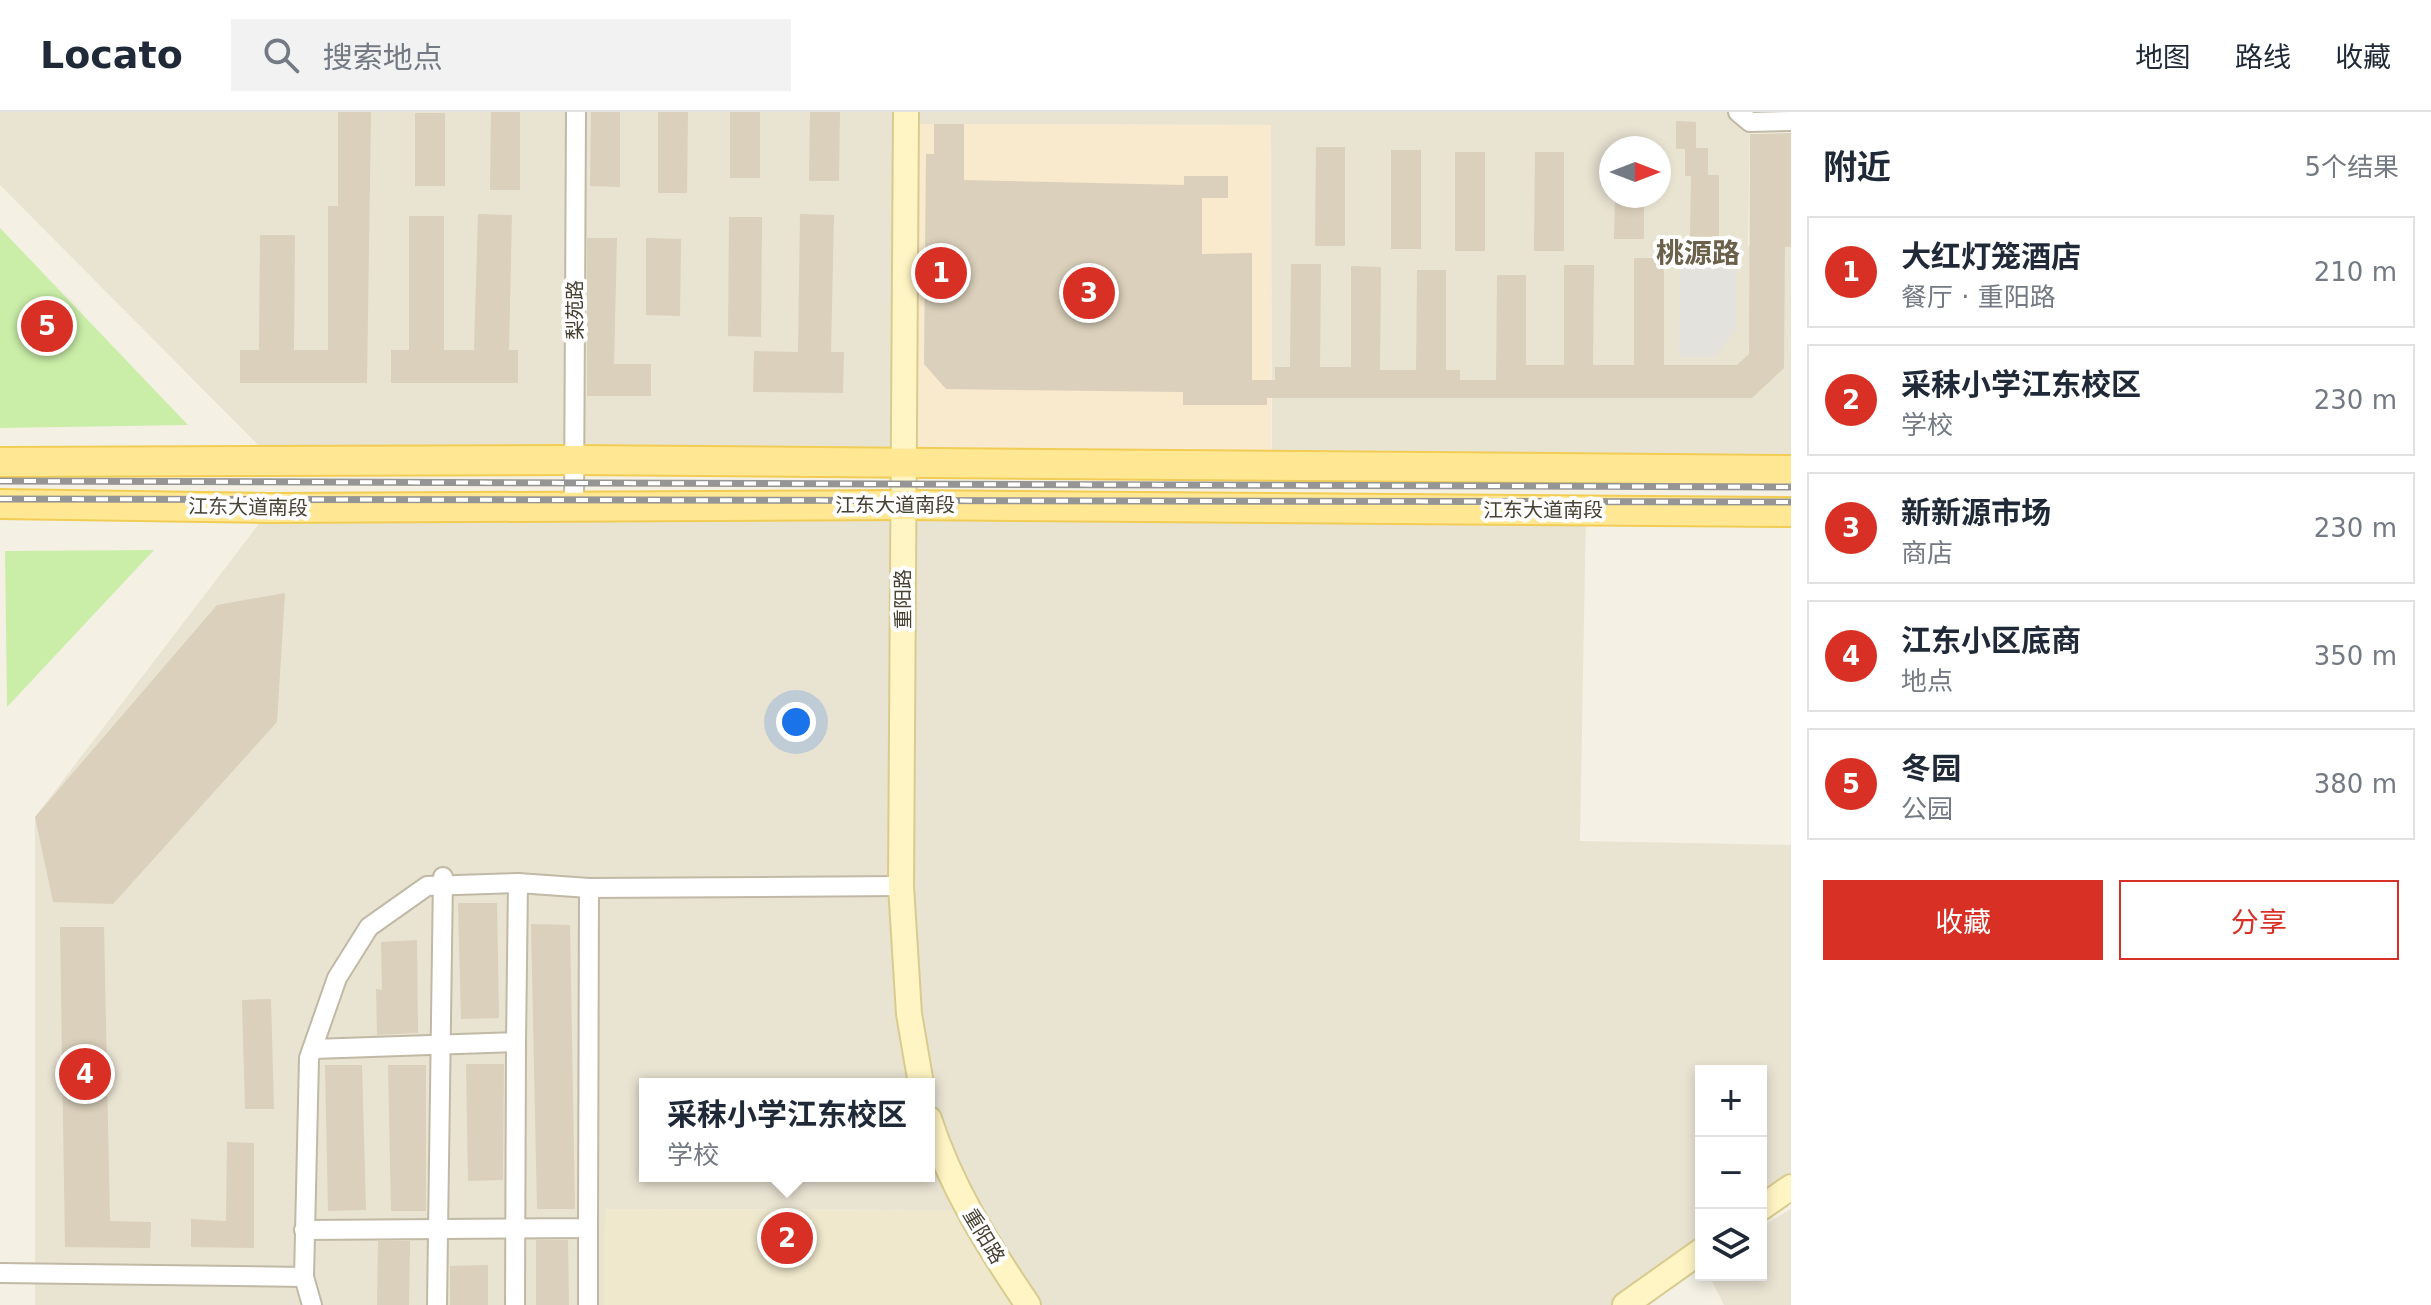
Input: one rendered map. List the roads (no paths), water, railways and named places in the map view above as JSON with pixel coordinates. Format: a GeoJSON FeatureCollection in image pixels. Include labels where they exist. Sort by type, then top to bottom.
{"type":"FeatureCollection","features":[{"type":"Feature","properties":{"kind":"main road","name":"江东大道南段"},"geometry":{"type":"LineString","coordinates":[[0,462],[573,460],[1791,470]]}},
{"type":"Feature","properties":{"kind":"main road","name":"江东大道南段"},"geometry":{"type":"LineString","coordinates":[[0,504],[904,505],[1791,512]]}},
{"type":"Feature","properties":{"kind":"street","name":"梨苑路"},"geometry":{"type":"LineString","coordinates":[[574,507],[576,112]]}},
{"type":"Feature","properties":{"kind":"street","name":"重阳路"},"geometry":{"type":"LineString","coordinates":[[906,112],[901,886],[909,1014],[920,1078]]}},
{"type":"Feature","properties":{"kind":"street"},"geometry":{"type":"LineString","coordinates":[[1738,112],[1750,122],[1791,121]]}},
{"type":"Feature","properties":{"kind":"street"},"geometry":{"type":"LineString","coordinates":[[312,1305],[304,1277],[304,1230],[313,1049],[337,978],[369,927],[427,886],[443,880],[589,888],[901,886]]}},
{"type":"Feature","properties":{"kind":"street"},"geometry":{"type":"LineString","coordinates":[[437,1305],[438,1044],[443,880]]}},
{"type":"Feature","properties":{"kind":"street"},"geometry":{"type":"LineString","coordinates":[[515,1305],[518,883]]}},
{"type":"Feature","properties":{"kind":"street"},"geometry":{"type":"LineString","coordinates":[[588,1305],[589,888]]}},
{"type":"Feature","properties":{"kind":"street"},"geometry":{"type":"LineString","coordinates":[[313,1049],[516,1042]]}},
{"type":"Feature","properties":{"kind":"street","name":"重阳路"},"geometry":{"type":"LineString","coordinates":[[935,1138],[945,1169],[993,1254],[1028,1305]]}},
{"type":"Feature","properties":{"kind":"street"},"geometry":{"type":"LineString","coordinates":[[1767,1204],[1791,1187]]}},
{"type":"Feature","properties":{"kind":"street"},"geometry":{"type":"LineString","coordinates":[[304,1230],[588,1228]]}},
{"type":"Feature","properties":{"kind":"street"},"geometry":{"type":"LineString","coordinates":[[1625,1305],[1695,1255]]}},
{"type":"Feature","properties":{"kind":"street"},"geometry":{"type":"LineString","coordinates":[[0,1273],[304,1277]]}},
{"type":"Feature","properties":{"kind":"railway"},"geometry":{"type":"LineString","coordinates":[[0,481],[1791,487]]}},
{"type":"Feature","properties":{"kind":"railway"},"geometry":{"type":"LineString","coordinates":[[0,499],[1791,502]]}},
{"type":"Feature","properties":{"kind":"place","name":"大红灯笼酒店"},"geometry":{"type":"Point","coordinates":[941,273]}},
{"type":"Feature","properties":{"kind":"place","name":"新新源市场"},"geometry":{"type":"Point","coordinates":[1089,293]}},
{"type":"Feature","properties":{"kind":"place","name":"冬园"},"geometry":{"type":"Point","coordinates":[47,326]}},
{"type":"Feature","properties":{"kind":"place","name":"江东小区底商"},"geometry":{"type":"Point","coordinates":[85,1074]}},
{"type":"Feature","properties":{"kind":"place","name":"采秣小学江东校区"},"geometry":{"type":"Point","coordinates":[787,1238]}},
{"type":"Feature","properties":{"kind":"district","name":"桃源路"},"geometry":{"type":"Point","coordinates":[1698,253]}}]}
